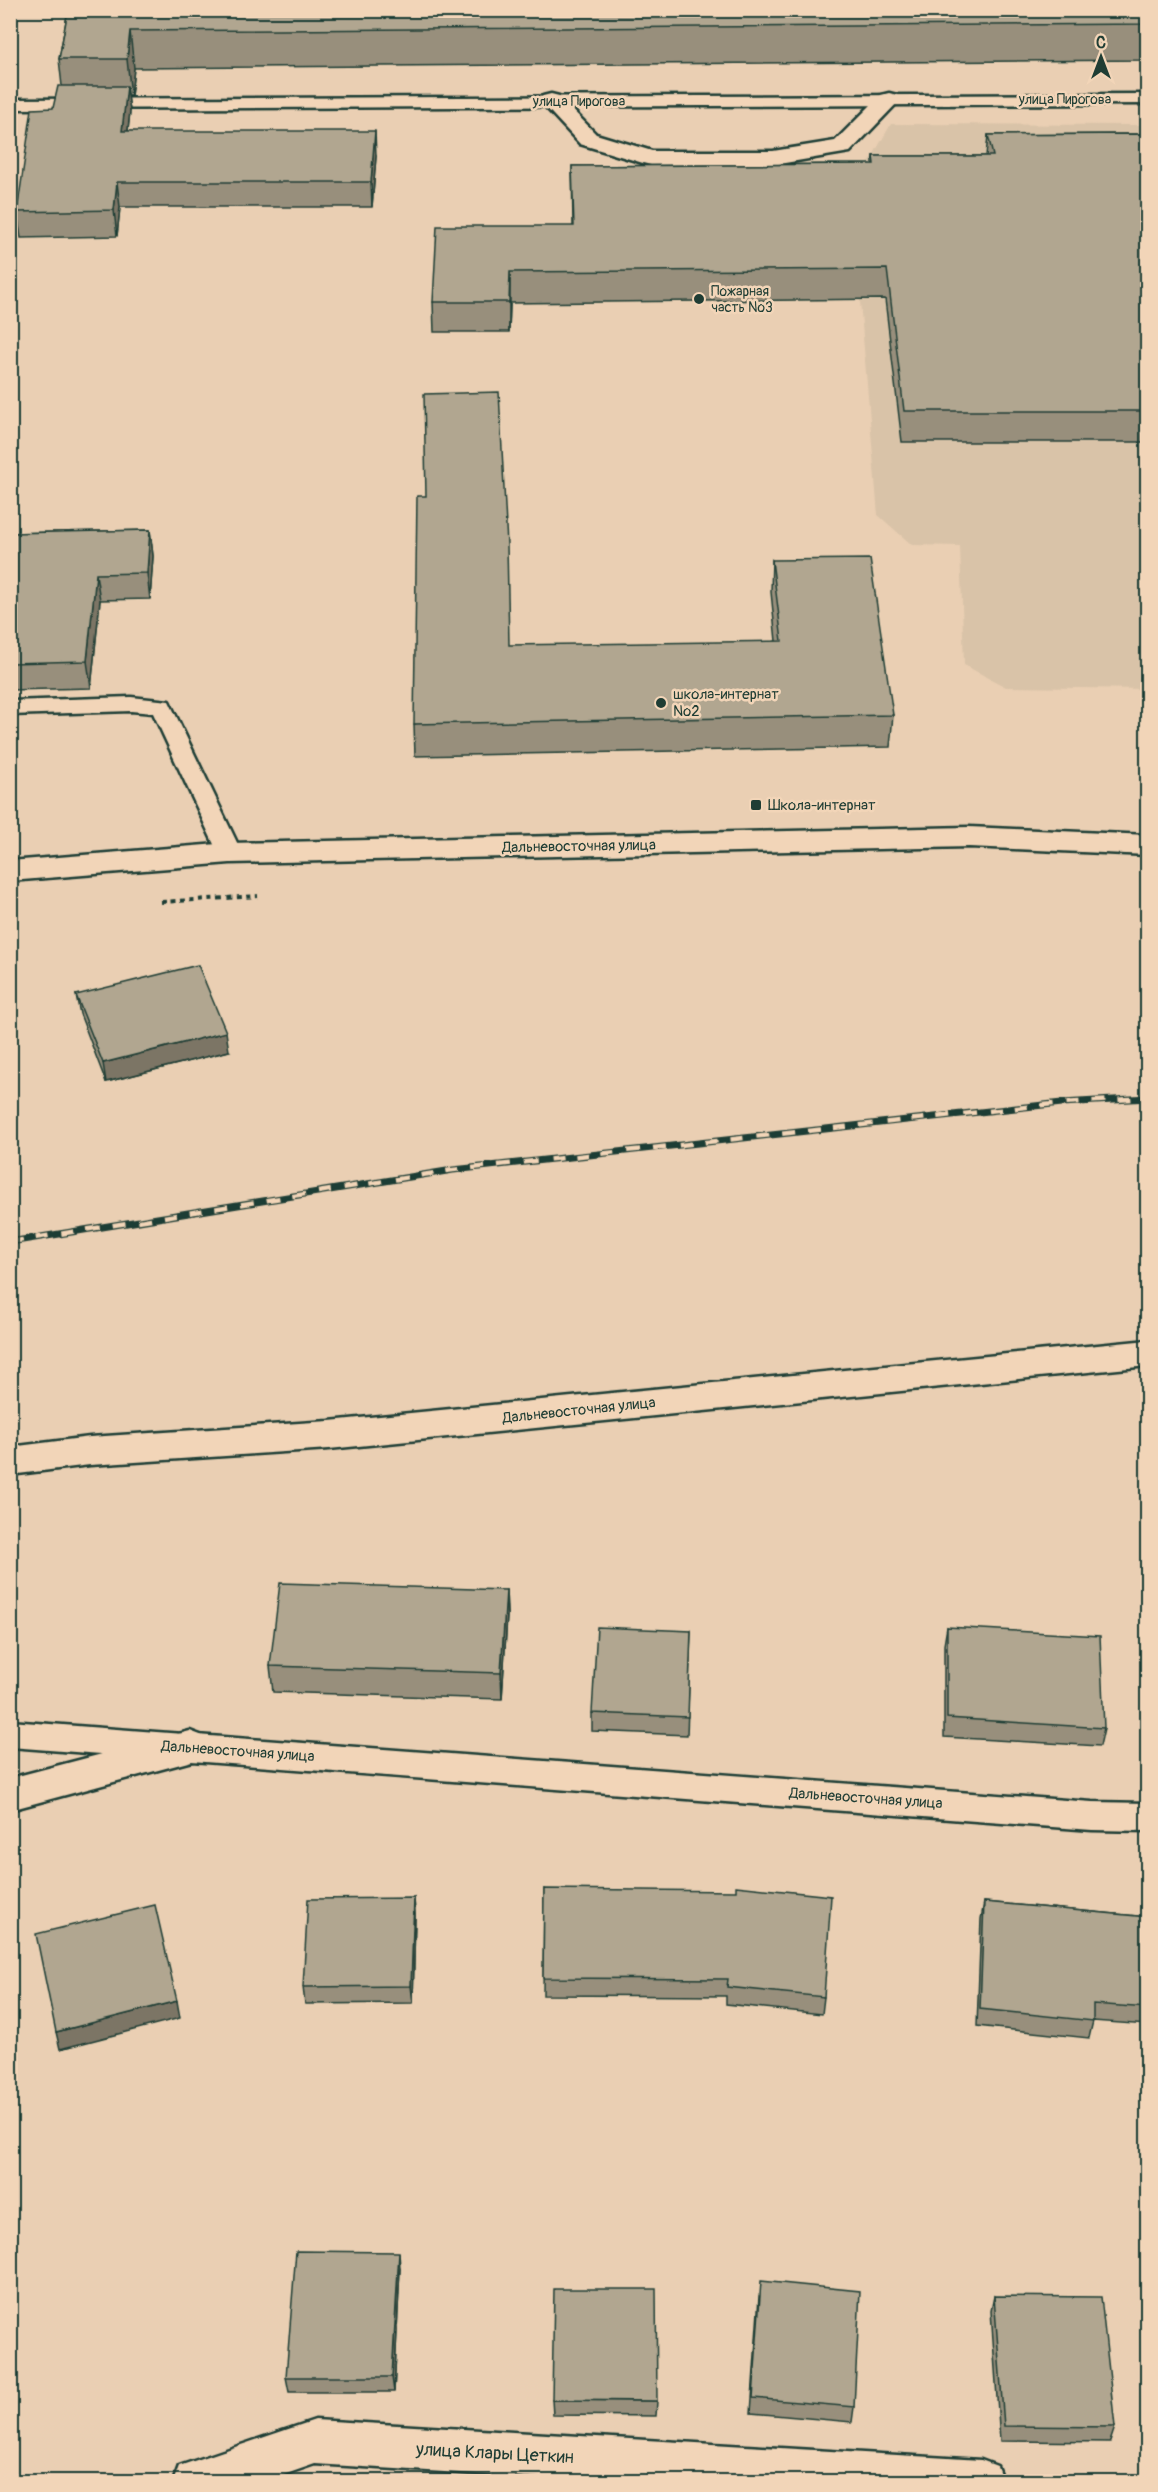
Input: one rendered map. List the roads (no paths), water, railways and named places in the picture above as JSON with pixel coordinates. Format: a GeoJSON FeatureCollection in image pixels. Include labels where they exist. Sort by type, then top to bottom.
{"type":"FeatureCollection","features":[{"type":"Feature","properties":{"kind":"street"},"geometry":{"type":"LineString","coordinates":[[551,102],[588,139],[651,158],[773,158],[842,147],[889,100]]}},
{"type":"Feature","properties":{"kind":"street","name":"Дальневосточная улица"},"geometry":{"type":"LineString","coordinates":[[10,871],[230,853],[969,837],[1148,846]]}},
{"type":"Feature","properties":{"kind":"street","name":"Дальневосточная улица"},"geometry":{"type":"LineString","coordinates":[[10,1461],[90,1451],[329,1435],[1148,1353]]}},
{"type":"Feature","properties":{"kind":"street"},"geometry":{"type":"LineString","coordinates":[[10,1794],[190,1747]]}},
{"type":"Feature","properties":{"kind":"street","name":"улица Клары Цеткин"},"geometry":{"type":"LineString","coordinates":[[195,2481],[315,2442],[981,2481]]}},
{"type":"Feature","properties":{"kind":"lane","name":"улица Пирогова"},"geometry":{"type":"LineString","coordinates":[[10,104],[1148,99]]}},
{"type":"Feature","properties":{"kind":"lane"},"geometry":{"type":"LineString","coordinates":[[10,708],[131,704],[161,706],[230,853]]}},
{"type":"Feature","properties":{"kind":"lane","name":"Дальневосточная улица"},"geometry":{"type":"LineString","coordinates":[[10,1734],[1092,1816],[1148,1817]]}},
{"type":"Feature","properties":{"kind":"railway"},"geometry":{"type":"LineString","coordinates":[[10,1242],[453,1170],[1062,1103],[1148,1098]]}},
{"type":"Feature","properties":{"kind":"place","name":"Пожарная часть №3"},"geometry":{"type":"Point","coordinates":[699,299]}},
{"type":"Feature","properties":{"kind":"place","name":"школа-интернат №2"},"geometry":{"type":"Point","coordinates":[661,703]}},
{"type":"Feature","properties":{"kind":"place","name":"Школа-интернат"},"geometry":{"type":"Point","coordinates":[756,805]}}]}
